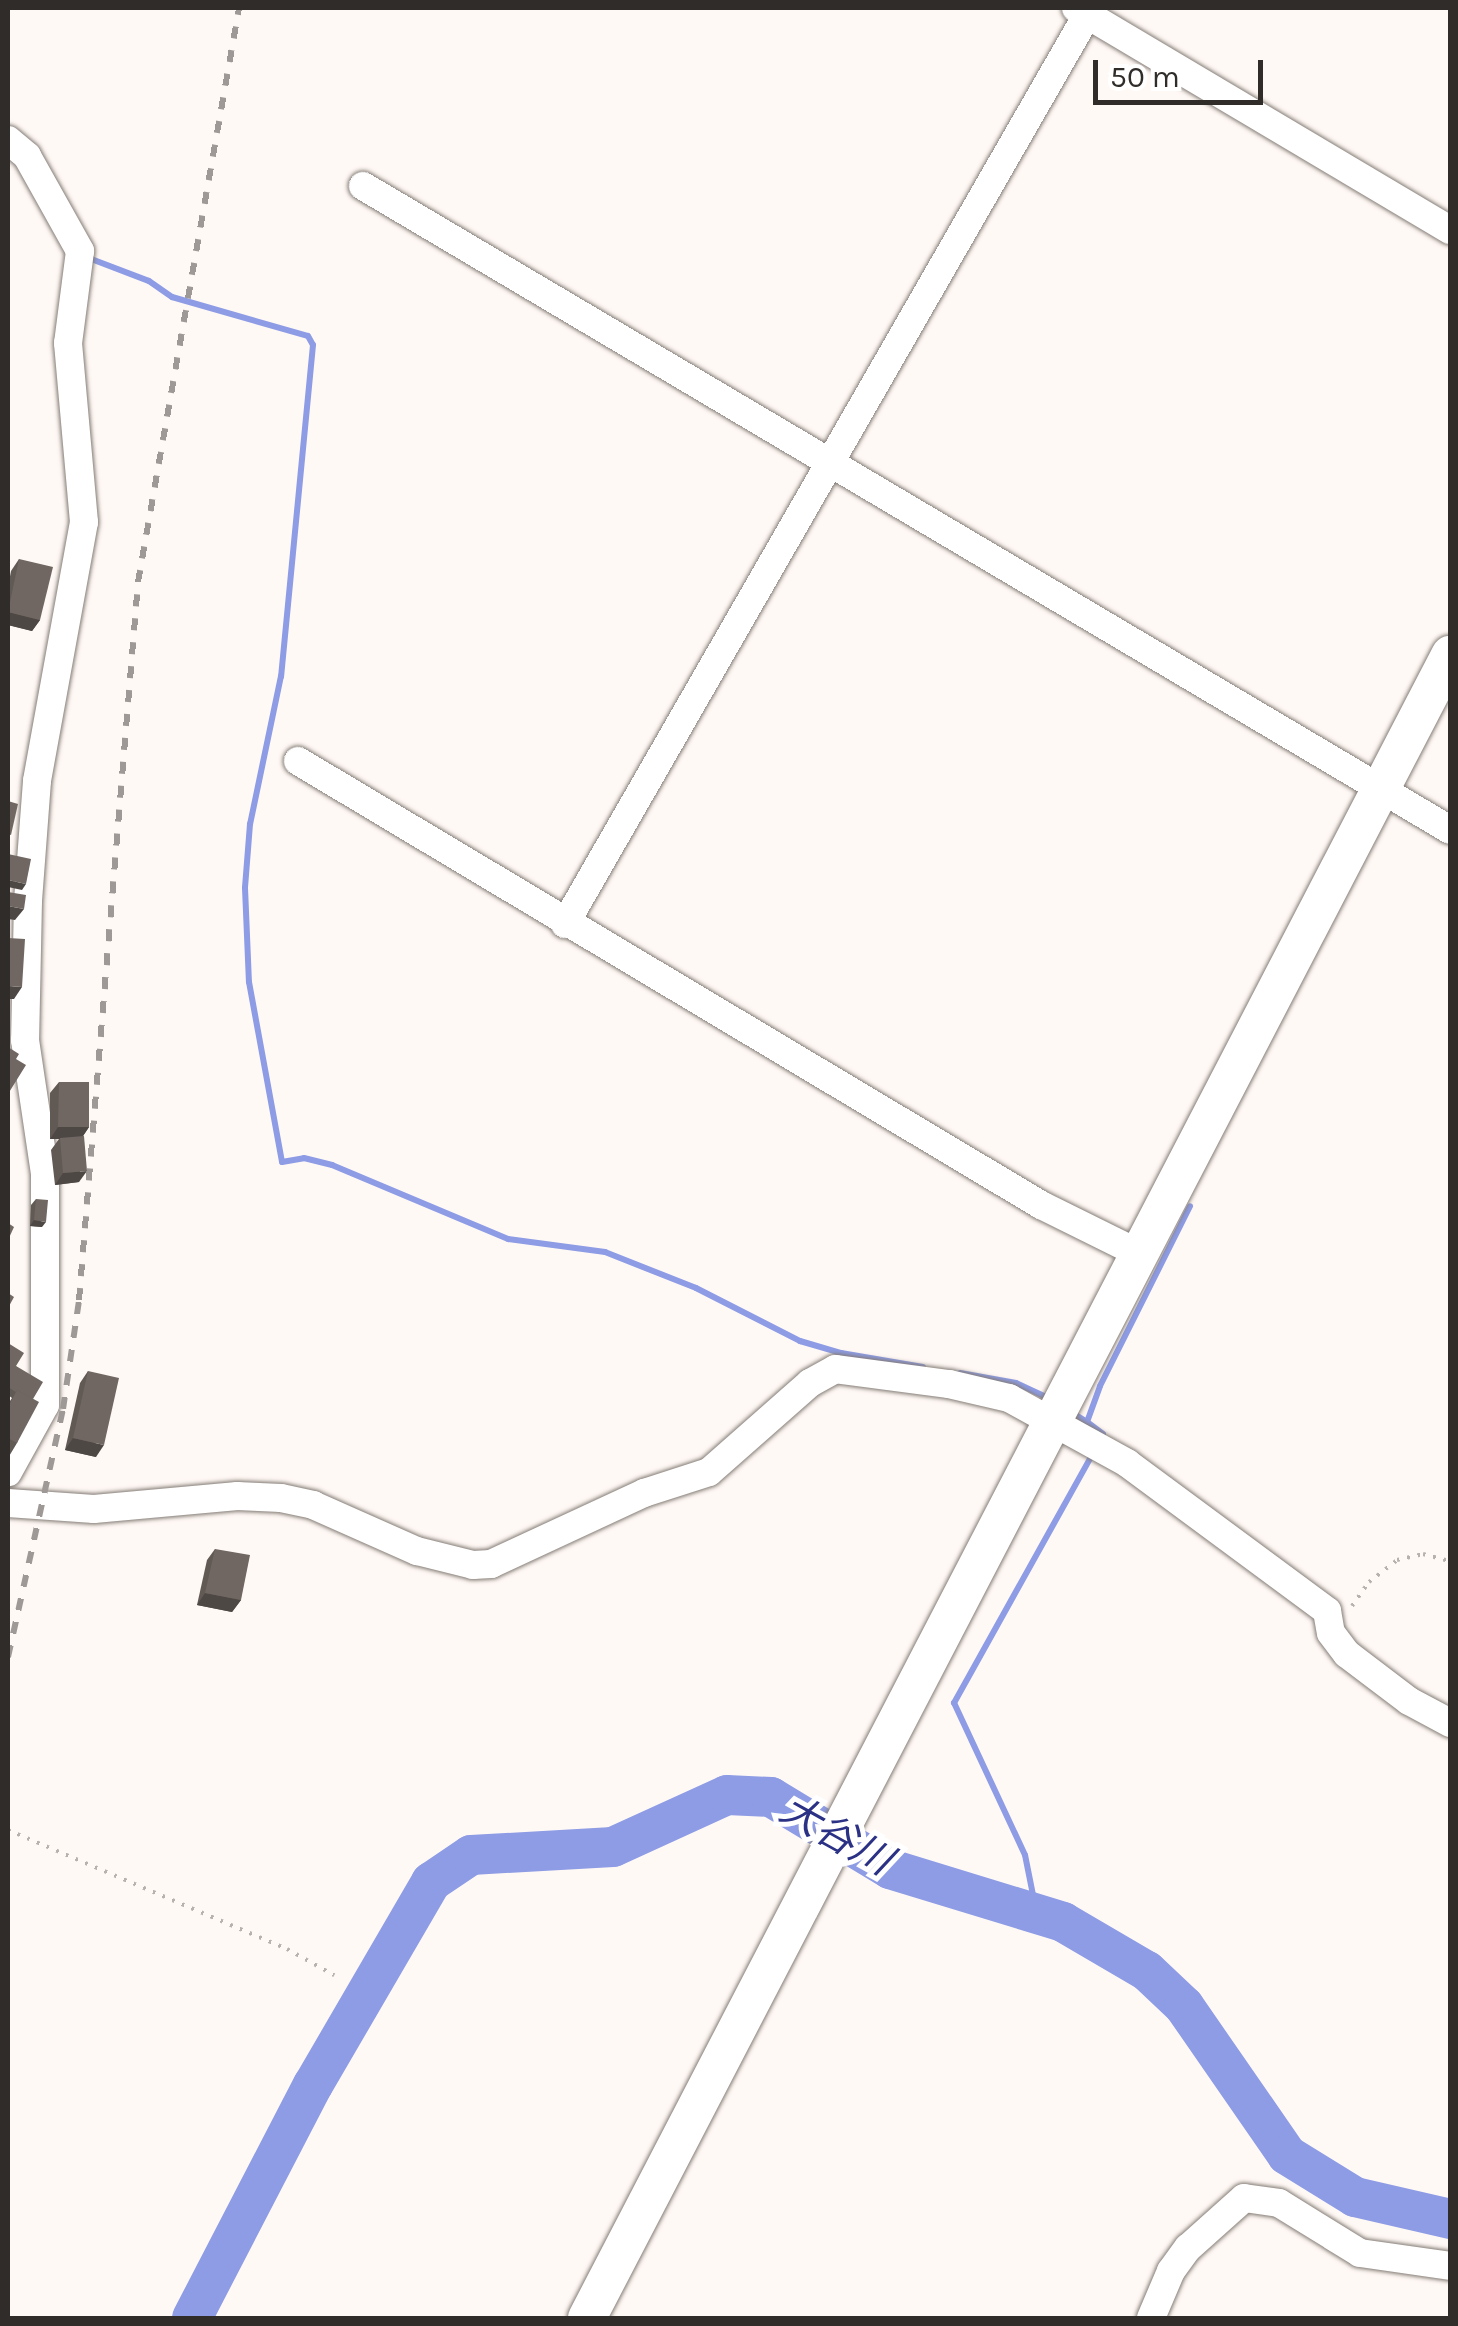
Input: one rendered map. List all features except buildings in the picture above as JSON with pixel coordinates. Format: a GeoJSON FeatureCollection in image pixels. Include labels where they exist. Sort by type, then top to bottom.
{"type":"FeatureCollection","features":[{"type":"Feature","properties":{"kind":"street"},"geometry":{"type":"LineString","coordinates":[[564,924],[829,466],[1085,10],[1450,230]]}},
{"type":"Feature","properties":{"kind":"street"},"geometry":{"type":"LineString","coordinates":[[8,140],[27,156],[80,251],[68,343],[84,522],[18,900],[25,1040],[45,1174],[49,1338],[45,1404],[8,1472]]}},
{"type":"Feature","properties":{"kind":"street"},"geometry":{"type":"LineString","coordinates":[[363,186],[829,466],[1450,830]]}},
{"type":"Feature","properties":{"kind":"street"},"geometry":{"type":"LineString","coordinates":[[587,2318],[1450,654]]}},
{"type":"Feature","properties":{"kind":"street"},"geometry":{"type":"LineString","coordinates":[[298,761],[564,924],[1041,1205],[1140,1254]]}},
{"type":"Feature","properties":{"kind":"street"},"geometry":{"type":"LineString","coordinates":[[8,1502],[94,1509],[237,1496],[281,1498],[313,1505],[417,1551],[473,1565],[491,1564],[644,1493],[710,1472],[810,1383],[835,1368],[1058,1410],[1086,1438],[1327,1611],[1330,1625],[1347,1654],[1409,1700],[1450,1723]]}},
{"type":"Feature","properties":{"kind":"street"},"geometry":{"type":"LineString","coordinates":[[1151,2318],[1171,2271],[1188,2248],[1244,2198],[1279,2202],[1360,2253],[1450,2266]]}},
{"type":"Feature","properties":{"kind":"path"},"geometry":{"type":"LineString","coordinates":[[1330,1625],[1344,1617],[1369,1582],[1397,1560],[1423,1554],[1450,1561]]}},
{"type":"Feature","properties":{"kind":"path"},"geometry":{"type":"LineString","coordinates":[[8,1830],[287,1949],[334,1975]]}},
{"type":"Feature","properties":{"kind":"waterway"},"geometry":{"type":"LineString","coordinates":[[86,257],[149,281],[172,297],[308,336],[313,345],[281,676],[250,824],[245,888],[249,982],[282,1162],[304,1158],[332,1165],[508,1239],[605,1252],[696,1288],[800,1341],[841,1353],[923,1367]]}},
{"type":"Feature","properties":{"kind":"waterway"},"geometry":{"type":"LineString","coordinates":[[1101,1438],[1103,1434],[1087,1422],[1100,1386],[1190,1206]]}},
{"type":"Feature","properties":{"kind":"waterway"},"geometry":{"type":"LineString","coordinates":[[960,1373],[1016,1383],[1048,1398]]}},
{"type":"Feature","properties":{"kind":"waterway"},"geometry":{"type":"LineString","coordinates":[[1071,1412],[1087,1422]]}},
{"type":"Feature","properties":{"kind":"waterway"},"geometry":{"type":"LineString","coordinates":[[1037,1915],[1025,1855],[954,1703],[1093,1453]]}},
{"type":"Feature","properties":{"kind":"waterway","name":"大谷川"},"geometry":{"type":"LineString","coordinates":[[192,2318],[313,2085],[431,1882],[471,1855],[613,1847],[727,1795],[771,1797],[890,1869],[1063,1922],[1147,1971],[1184,2006],[1287,2155],[1355,2197],[1450,2219]]}},
{"type":"Feature","properties":{"kind":"railway"},"geometry":{"type":"LineString","coordinates":[[8,1657],[63,1409],[79,1300],[138,582],[239,8]]}}]}
